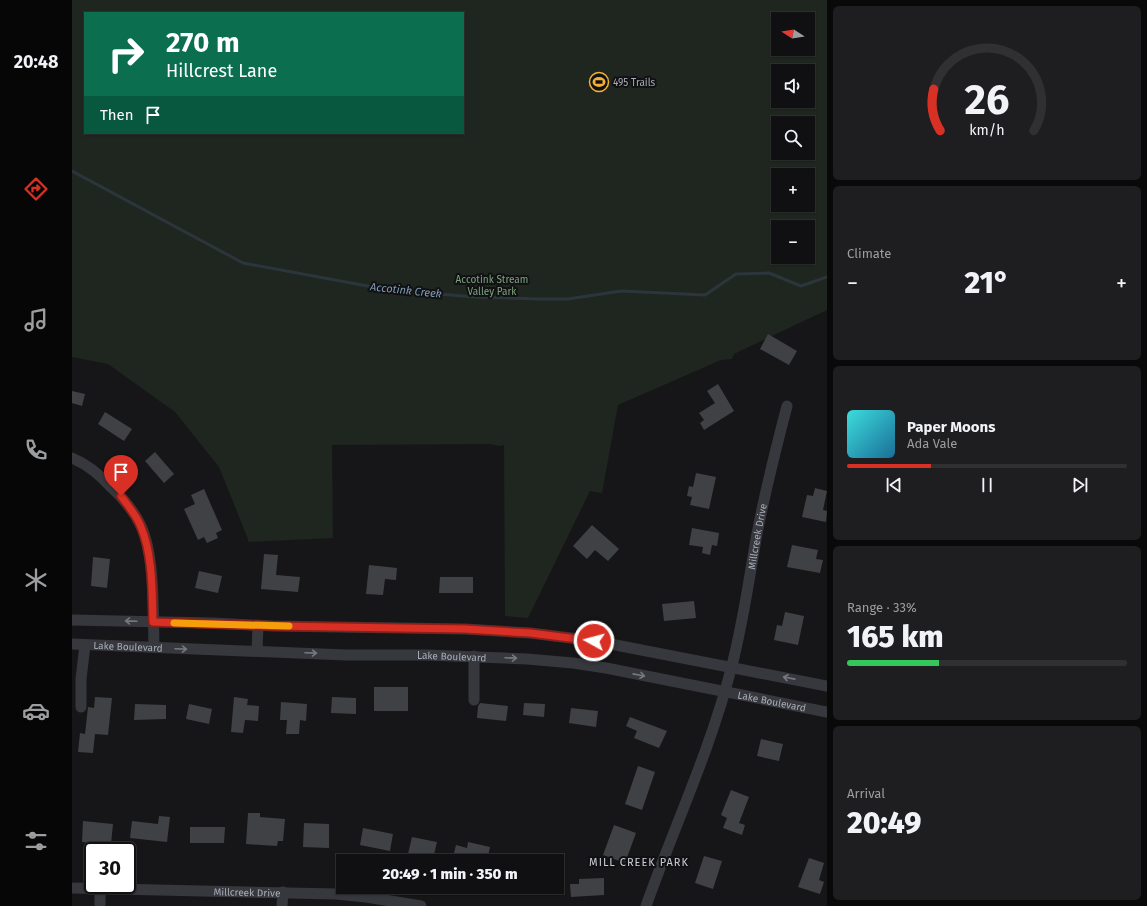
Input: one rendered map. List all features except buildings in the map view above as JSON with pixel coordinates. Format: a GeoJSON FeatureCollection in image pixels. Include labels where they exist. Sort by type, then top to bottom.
{"type":"FeatureCollection","features":[{"type":"Feature","properties":{"kind":"street","name":"Millcreek Drive"},"geometry":{"type":"LineString","coordinates":[[725,692],[748,586],[770,469],[787,406]]}},
{"type":"Feature","properties":{"kind":"street"},"geometry":{"type":"LineString","coordinates":[[72,458],[90,468],[105,480],[121,496],[141,526],[146,540],[150,567],[154,648]]}},
{"type":"Feature","properties":{"kind":"street"},"geometry":{"type":"LineString","coordinates":[[72,620],[258,626],[465,629],[530,633],[594,641],[827,686]]}},
{"type":"Feature","properties":{"kind":"street"},"geometry":{"type":"LineString","coordinates":[[257,651],[258,626]]}},
{"type":"Feature","properties":{"kind":"street","name":"Lake Boulevard"},"geometry":{"type":"LineString","coordinates":[[72,644],[346,655],[474,656],[573,663],[606,668],[827,712]]}},
{"type":"Feature","properties":{"kind":"street"},"geometry":{"type":"LineString","coordinates":[[81,707],[81,678],[85,645]]}},
{"type":"Feature","properties":{"kind":"street"},"geometry":{"type":"LineString","coordinates":[[474,656],[474,700]]}},
{"type":"Feature","properties":{"kind":"street"},"geometry":{"type":"LineString","coordinates":[[646,906],[700,766],[725,692]]}},
{"type":"Feature","properties":{"kind":"street","name":"Millcreek Drive"},"geometry":{"type":"LineString","coordinates":[[72,888],[84,888]]}},
{"type":"Feature","properties":{"kind":"street","name":"Millcreek Drive"},"geometry":{"type":"LineString","coordinates":[[136,889],[283,892],[366,897],[421,906]]}},
{"type":"Feature","properties":{"kind":"street"},"geometry":{"type":"LineString","coordinates":[[282,906],[283,892]]}},
{"type":"Feature","properties":{"kind":"street"},"geometry":{"type":"LineString","coordinates":[[100,894],[100,906]]}},
{"type":"Feature","properties":{"kind":"green space","name":"Accotink Stream Valley Park"},"geometry":{"type":"Polygon","coordinates":[[[72,0],[827,0],[827,310],[734,354],[732,359],[721,360],[618,405],[602,493],[590,491],[528,618],[505,616],[504,445],[332,445],[333,538],[248,542],[219,467],[175,412],[108,364],[72,357],[72,0]]]}},
{"type":"Feature","properties":{"kind":"waterway","name":"Accotink Creek"},"geometry":{"type":"LineString","coordinates":[[72,171],[243,263],[389,290],[475,297],[538,299],[568,299],[621,291],[705,295],[736,274],[769,273],[801,286],[827,277]]}},
{"type":"Feature","properties":{"kind":"slow traffic"},"geometry":{"type":"LineString","coordinates":[[174,623],[289,626]]}},
{"type":"Feature","properties":{"kind":"place","name":"495 Trails"},"geometry":{"type":"Point","coordinates":[599,82]}},
{"type":"Feature","properties":{"kind":"district","name":"MILL CREEK PARK"},"geometry":{"type":"Point","coordinates":[639,862]}},
{"type":"Feature","properties":{"kind":"route"},"geometry":{"type":"LineString","coordinates":[[121,496],[135,515],[146,540],[152,587],[153,622],[273,626],[465,629],[530,633],[594,641]]}}]}
